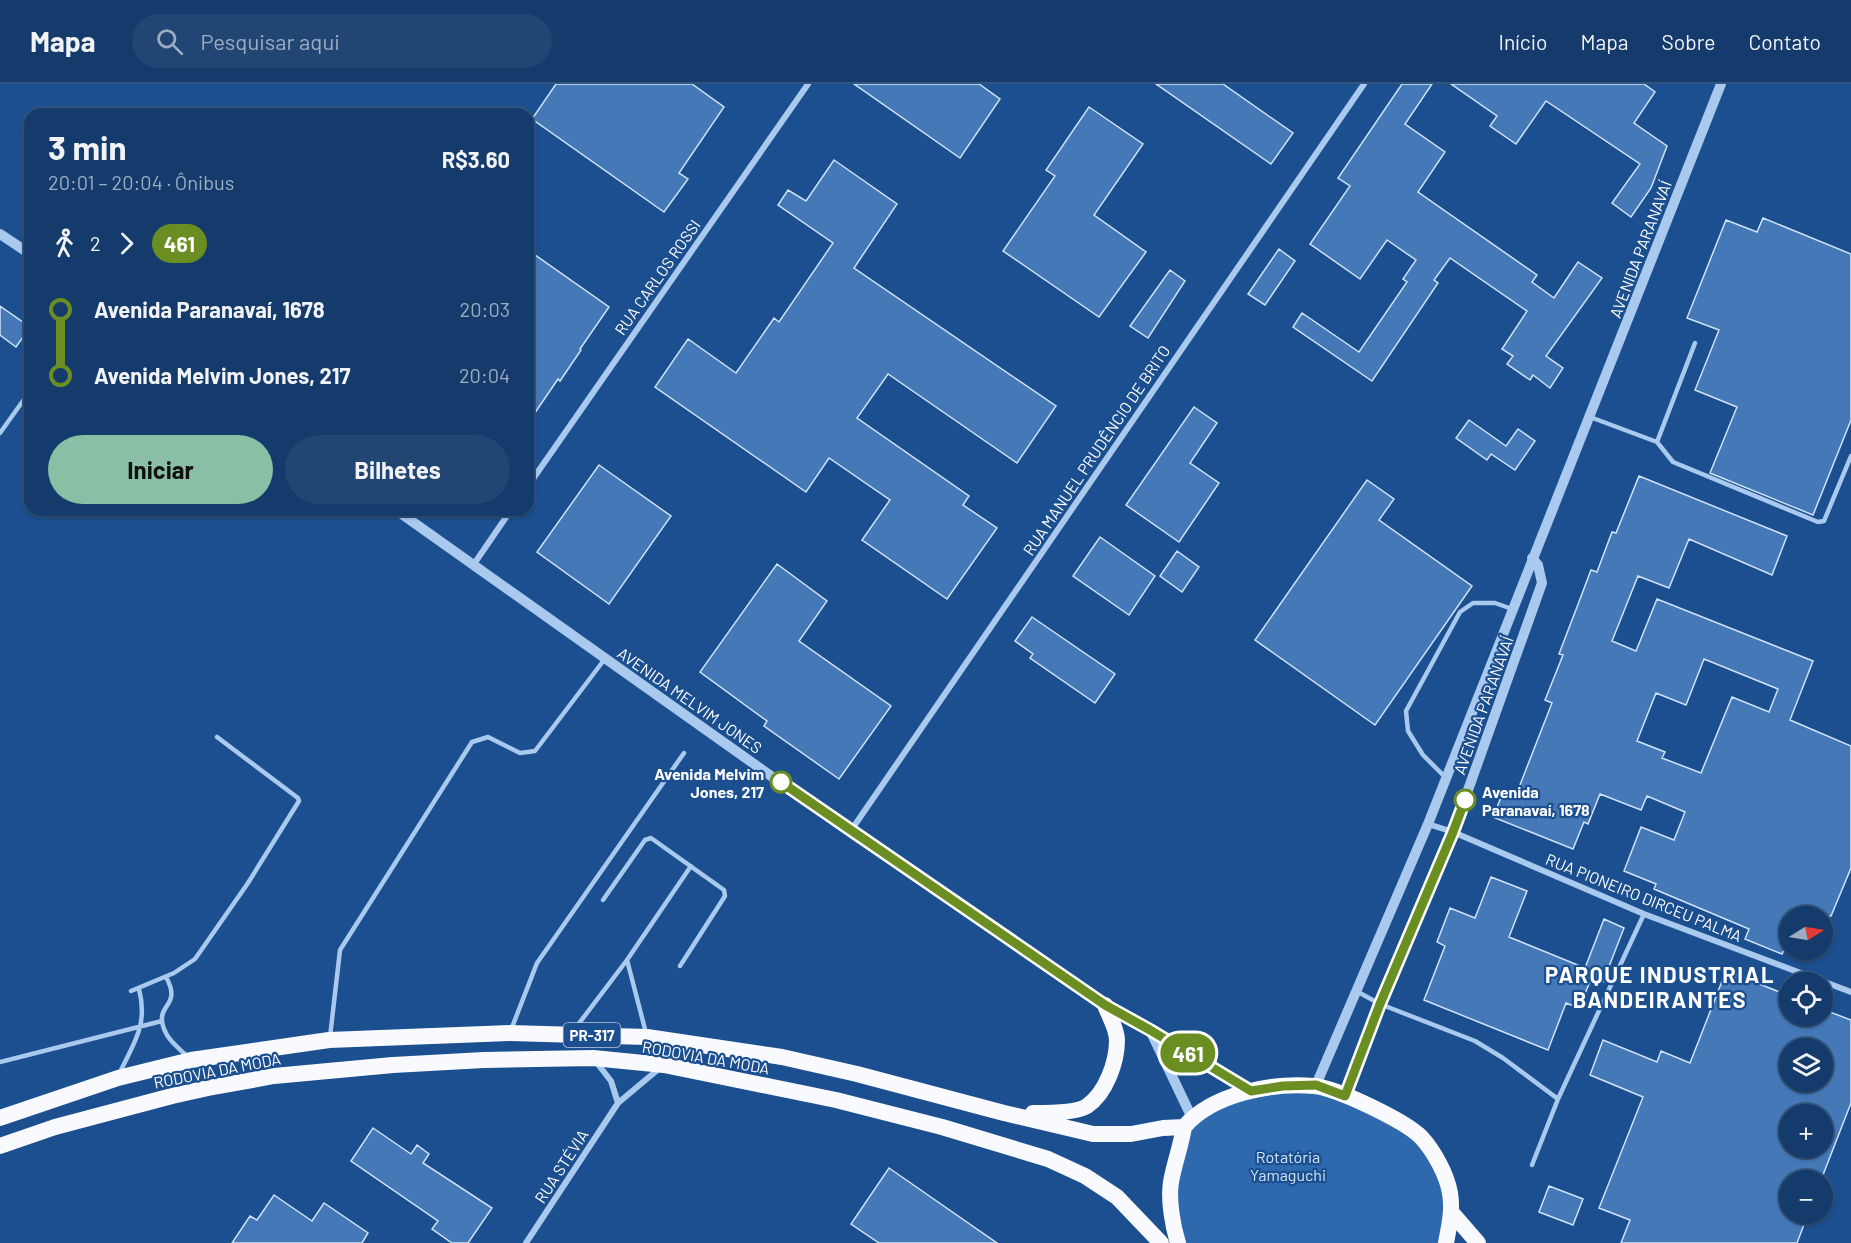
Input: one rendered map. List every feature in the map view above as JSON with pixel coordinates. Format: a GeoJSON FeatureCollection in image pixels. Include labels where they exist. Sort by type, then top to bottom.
{"type":"FeatureCollection","features":[{"type":"Feature","properties":{"kind":"highway"},"geometry":{"type":"LineString","coordinates":[[1004,1113],[1055,1113],[1086,1107],[1104,1087],[1114,1061],[1117,1039],[1105,1005]]}},
{"type":"Feature","properties":{"kind":"highway","name":"RODOVIA DA MODA"},"geometry":{"type":"LineString","coordinates":[[0,1118],[118,1078],[191,1060],[329,1040],[510,1033],[647,1037],[782,1057],[1093,1134],[1131,1134],[1188,1122]]}},
{"type":"Feature","properties":{"kind":"highway","name":"RODOVIA DA MODA"},"geometry":{"type":"LineString","coordinates":[[0,1146],[55,1126],[208,1088],[274,1076],[347,1068],[484,1059],[592,1058],[664,1065],[836,1100],[942,1127],[1048,1159],[1084,1176],[1117,1197],[1161,1243]]}},
{"type":"Feature","properties":{"kind":"highway"},"geometry":{"type":"LineString","coordinates":[[1179,1243],[1173,1228],[1170,1184],[1188,1122],[1218,1100],[1251,1091],[1283,1086],[1316,1085],[1380,1110],[1420,1137],[1438,1162],[1450,1191],[1452,1213],[1446,1243]]}},
{"type":"Feature","properties":{"kind":"highway"},"geometry":{"type":"LineString","coordinates":[[1452,1213],[1478,1243]]}},
{"type":"Feature","properties":{"kind":"street","name":"RUA CARLOS ROSSI"},"geometry":{"type":"LineString","coordinates":[[534,477],[808,84]]}},
{"type":"Feature","properties":{"kind":"street","name":"RUA MANUEL PRUDÊNCIO DE BRITO"},"geometry":{"type":"LineString","coordinates":[[850,832],[1364,84]]}},
{"type":"Feature","properties":{"kind":"street","name":"AVENIDA PARANAVAÍ"},"geometry":{"type":"LineString","coordinates":[[1316,1085],[1428,824],[1590,417],[1718,85]]}},
{"type":"Feature","properties":{"kind":"street"},"geometry":{"type":"LineString","coordinates":[[0,234],[24,250]]}},
{"type":"Feature","properties":{"kind":"street","name":"AVENIDA MELVIM JONES"},"geometry":{"type":"LineString","coordinates":[[405,516],[850,832],[1105,1005],[1251,1091]]}},
{"type":"Feature","properties":{"kind":"street"},"geometry":{"type":"LineString","coordinates":[[474,564],[508,516]]}},
{"type":"Feature","properties":{"kind":"street","name":"AVENIDA PARANAVAÍ"},"geometry":{"type":"LineString","coordinates":[[1345,1096],[1380,1004],[1453,832],[1542,583],[1538,565],[1532,558]]}},
{"type":"Feature","properties":{"kind":"street","name":"RUA PIONEIRO DIRCEU PALMA"},"geometry":{"type":"LineString","coordinates":[[1428,824],[1453,832],[1644,914],[1851,993]]}},
{"type":"Feature","properties":{"kind":"street"},"geometry":{"type":"LineString","coordinates":[[1150,1030],[1188,1122]]}},
{"type":"Feature","properties":{"kind":"street"},"geometry":{"type":"LineString","coordinates":[[592,1058],[611,1081],[618,1103]]}},
{"type":"Feature","properties":{"kind":"street","name":"RUA STÉVIA"},"geometry":{"type":"LineString","coordinates":[[526,1243],[618,1103],[664,1065]]}},
{"type":"Feature","properties":{"kind":"lane"},"geometry":{"type":"LineString","coordinates":[[1657,442],[1695,343]]}},
{"type":"Feature","properties":{"kind":"lane"},"geometry":{"type":"LineString","coordinates":[[0,433],[24,399]]}},
{"type":"Feature","properties":{"kind":"lane"},"geometry":{"type":"LineString","coordinates":[[1590,417],[1657,442],[1673,462],[1818,522],[1824,521],[1851,456]]}},
{"type":"Feature","properties":{"kind":"lane"},"geometry":{"type":"LineString","coordinates":[[1446,778],[1423,755],[1408,731],[1406,711],[1460,612],[1473,603],[1495,603],[1512,609]]}},
{"type":"Feature","properties":{"kind":"lane"},"geometry":{"type":"LineString","coordinates":[[329,1040],[340,950],[472,742],[488,738],[520,753],[535,751],[606,658]]}},
{"type":"Feature","properties":{"kind":"lane"},"geometry":{"type":"LineString","coordinates":[[131,991],[166,977],[195,959],[248,883],[299,801],[217,737]]}},
{"type":"Feature","properties":{"kind":"lane"},"geometry":{"type":"LineString","coordinates":[[510,1033],[537,963],[684,753]]}},
{"type":"Feature","properties":{"kind":"lane"},"geometry":{"type":"LineString","coordinates":[[603,900],[645,840],[651,838],[724,890],[725,896],[680,966]]}},
{"type":"Feature","properties":{"kind":"lane"},"geometry":{"type":"LineString","coordinates":[[571,1034],[627,960],[691,866]]}},
{"type":"Feature","properties":{"kind":"lane"},"geometry":{"type":"LineString","coordinates":[[1533,1165],[1558,1099],[1644,914]]}},
{"type":"Feature","properties":{"kind":"lane"},"geometry":{"type":"LineString","coordinates":[[627,960],[647,1037]]}},
{"type":"Feature","properties":{"kind":"lane"},"geometry":{"type":"LineString","coordinates":[[166,977],[171,986],[172,999],[162,1021],[170,1041],[191,1060]]}},
{"type":"Feature","properties":{"kind":"lane"},"geometry":{"type":"LineString","coordinates":[[118,1078],[142,1026],[143,1006],[139,988]]}},
{"type":"Feature","properties":{"kind":"lane"},"geometry":{"type":"LineString","coordinates":[[1356,991],[1380,1004],[1475,1041],[1503,1058],[1558,1099]]}},
{"type":"Feature","properties":{"kind":"lane"},"geometry":{"type":"LineString","coordinates":[[0,1062],[162,1021]]}},
{"type":"Feature","properties":{"kind":"green space","name":"Rotatória Yamaguchi"},"geometry":{"type":"Polygon","coordinates":[[[1316,1085],[1420,1137],[1450,1191],[1446,1243],[1178,1243],[1173,1228],[1184,1127],[1218,1100],[1316,1085]]]}},
{"type":"Feature","properties":{"kind":"building"},"geometry":{"type":"Polygon","coordinates":[[[556,84],[692,84],[724,107],[679,173],[688,179],[664,212],[534,120],[534,116],[556,84]]]}},
{"type":"Feature","properties":{"kind":"building"},"geometry":{"type":"Polygon","coordinates":[[[854,84],[979,84],[1000,99],[960,158],[854,84]]]}},
{"type":"Feature","properties":{"kind":"building"},"geometry":{"type":"Polygon","coordinates":[[[1156,84],[1223,84],[1293,133],[1271,164],[1156,84]]]}},
{"type":"Feature","properties":{"kind":"building"},"geometry":{"type":"Polygon","coordinates":[[[1402,84],[1432,84],[1405,124],[1445,152],[1418,192],[1537,275],[1532,282],[1554,298],[1578,262],[1602,278],[1546,356],[1563,368],[1550,388],[1533,375],[1530,380],[1507,364],[1513,356],[1502,349],[1527,311],[1450,258],[1434,280],[1438,283],[1372,381],[1293,327],[1302,313],[1359,352],[1407,282],[1403,279],[1416,260],[1387,240],[1360,279],[1310,244],[1350,186],[1338,178],[1402,84]]]}},
{"type":"Feature","properties":{"kind":"building"},"geometry":{"type":"Polygon","coordinates":[[[1451,84],[1644,84],[1655,92],[1634,123],[1667,146],[1651,188],[1631,217],[1612,203],[1640,164],[1546,101],[1516,144],[1490,126],[1497,116],[1451,84]]]}},
{"type":"Feature","properties":{"kind":"building"},"geometry":{"type":"Polygon","coordinates":[[[1089,107],[1143,144],[1094,215],[1146,252],[1099,317],[1003,251],[1055,176],[1046,170],[1089,107]]]}},
{"type":"Feature","properties":{"kind":"building"},"geometry":{"type":"Polygon","coordinates":[[[834,160],[897,204],[854,268],[1056,406],[1017,463],[888,374],[857,418],[969,496],[963,505],[997,528],[947,599],[862,540],[890,500],[829,458],[806,492],[655,387],[688,339],[736,373],[774,318],[779,322],[833,243],[778,205],[788,190],[806,201],[834,160]]]}},
{"type":"Feature","properties":{"kind":"building"},"geometry":{"type":"Polygon","coordinates":[[[1763,218],[1851,254],[1851,420],[1813,515],[1710,473],[1737,407],[1695,390],[1719,330],[1687,318],[1726,220],[1757,232],[1763,218]]]}},
{"type":"Feature","properties":{"kind":"building"},"geometry":{"type":"Polygon","coordinates":[[[1279,249],[1295,261],[1265,305],[1248,294],[1279,249]]]}},
{"type":"Feature","properties":{"kind":"building"},"geometry":{"type":"Polygon","coordinates":[[[534,254],[609,307],[560,381],[558,379],[534,414],[534,254]]]}},
{"type":"Feature","properties":{"kind":"building"},"geometry":{"type":"Polygon","coordinates":[[[1170,270],[1185,281],[1148,338],[1130,326],[1170,270]]]}},
{"type":"Feature","properties":{"kind":"building"},"geometry":{"type":"Polygon","coordinates":[[[0,306],[24,323],[24,336],[16,347],[0,335],[0,306]]]}},
{"type":"Feature","properties":{"kind":"building"},"geometry":{"type":"Polygon","coordinates":[[[1194,407],[1217,423],[1190,463],[1219,483],[1179,542],[1126,505],[1194,407]]]}},
{"type":"Feature","properties":{"kind":"building"},"geometry":{"type":"Polygon","coordinates":[[[1469,420],[1506,446],[1518,429],[1535,441],[1515,470],[1491,454],[1487,460],[1456,438],[1469,420]]]}},
{"type":"Feature","properties":{"kind":"building"},"geometry":{"type":"Polygon","coordinates":[[[599,465],[671,516],[609,604],[537,552],[599,465]]]}},
{"type":"Feature","properties":{"kind":"building"},"geometry":{"type":"Polygon","coordinates":[[[1639,476],[1787,536],[1772,575],[1689,539],[1669,588],[1638,576],[1612,641],[1636,651],[1657,599],[1813,661],[1790,720],[1851,746],[1851,868],[1833,911],[1833,906],[1779,906],[1779,953],[1745,939],[1749,929],[1654,889],[1656,884],[1624,871],[1641,827],[1674,840],[1685,812],[1647,796],[1641,810],[1600,794],[1588,824],[1584,822],[1573,849],[1493,817],[1504,790],[1516,795],[1552,703],[1545,700],[1563,655],[1559,654],[1591,570],[1597,572],[1612,532],[1616,533],[1639,476]],[[1704,659],[1686,705],[1656,693],[1637,741],[1665,752],[1662,758],[1701,773],[1732,697],[1769,712],[1778,689],[1704,659]]]}},
{"type":"Feature","properties":{"kind":"building"},"geometry":{"type":"Polygon","coordinates":[[[1367,480],[1394,499],[1379,520],[1472,586],[1375,725],[1255,640],[1367,480]]]}},
{"type":"Feature","properties":{"kind":"building"},"geometry":{"type":"Polygon","coordinates":[[[1100,537],[1155,576],[1129,615],[1073,576],[1100,537]]]}},
{"type":"Feature","properties":{"kind":"building"},"geometry":{"type":"Polygon","coordinates":[[[1177,551],[1199,567],[1182,592],[1160,576],[1177,551]]]}},
{"type":"Feature","properties":{"kind":"building"},"geometry":{"type":"Polygon","coordinates":[[[777,564],[827,601],[799,641],[891,706],[839,779],[764,726],[767,721],[700,672],[777,564]]]}},
{"type":"Feature","properties":{"kind":"building"},"geometry":{"type":"Polygon","coordinates":[[[1032,617],[1115,674],[1095,703],[1030,658],[1033,654],[1015,641],[1032,617]]]}},
{"type":"Feature","properties":{"kind":"building"},"geometry":{"type":"Polygon","coordinates":[[[1491,877],[1527,891],[1509,937],[1585,968],[1604,919],[1624,928],[1603,982],[1592,977],[1579,1008],[1566,1003],[1548,1050],[1424,1000],[1445,946],[1437,942],[1450,908],[1475,918],[1491,877]]]}},
{"type":"Feature","properties":{"kind":"building"},"geometry":{"type":"Polygon","coordinates":[[[1726,971],[1779,992],[1779,1026],[1833,1026],[1833,1013],[1851,1020],[1851,1103],[1833,1149],[1833,1104],[1779,1104],[1779,1158],[1830,1158],[1825,1170],[1779,1170],[1779,1224],[1804,1224],[1797,1243],[1621,1243],[1630,1220],[1599,1208],[1643,1097],[1590,1075],[1603,1040],[1657,1062],[1661,1051],[1690,1063],[1726,971]]]}},
{"type":"Feature","properties":{"kind":"building"},"geometry":{"type":"Polygon","coordinates":[[[373,1128],[411,1154],[417,1145],[429,1154],[423,1163],[492,1208],[468,1243],[452,1243],[432,1229],[438,1221],[351,1161],[373,1128]]]}},
{"type":"Feature","properties":{"kind":"building"},"geometry":{"type":"Polygon","coordinates":[[[889,1168],[997,1243],[879,1243],[851,1224],[889,1168]]]}},
{"type":"Feature","properties":{"kind":"building"},"geometry":{"type":"Polygon","coordinates":[[[1549,1186],[1583,1199],[1573,1225],[1539,1212],[1549,1186]]]}},
{"type":"Feature","properties":{"kind":"building"},"geometry":{"type":"Polygon","coordinates":[[[274,1195],[312,1221],[324,1203],[368,1233],[362,1243],[232,1243],[250,1216],[257,1220],[274,1195]]]}},
{"type":"Feature","properties":{"kind":"bus line","name":"461"},"geometry":{"type":"LineString","coordinates":[[781,782],[850,832],[1105,1005],[1251,1091],[1283,1086],[1316,1085],[1345,1096],[1380,1004],[1465,800]]}},
{"type":"Feature","properties":{"kind":"place","name":"Avenida Melvim Jones, 217"},"geometry":{"type":"Point","coordinates":[781,782]}},
{"type":"Feature","properties":{"kind":"place","name":"Avenida Paranavaí, 1678"},"geometry":{"type":"Point","coordinates":[1465,800]}},
{"type":"Feature","properties":{"kind":"district","name":"PARQUE INDUSTRIAL BANDEIRANTES"},"geometry":{"type":"Point","coordinates":[1660,986]}}]}
